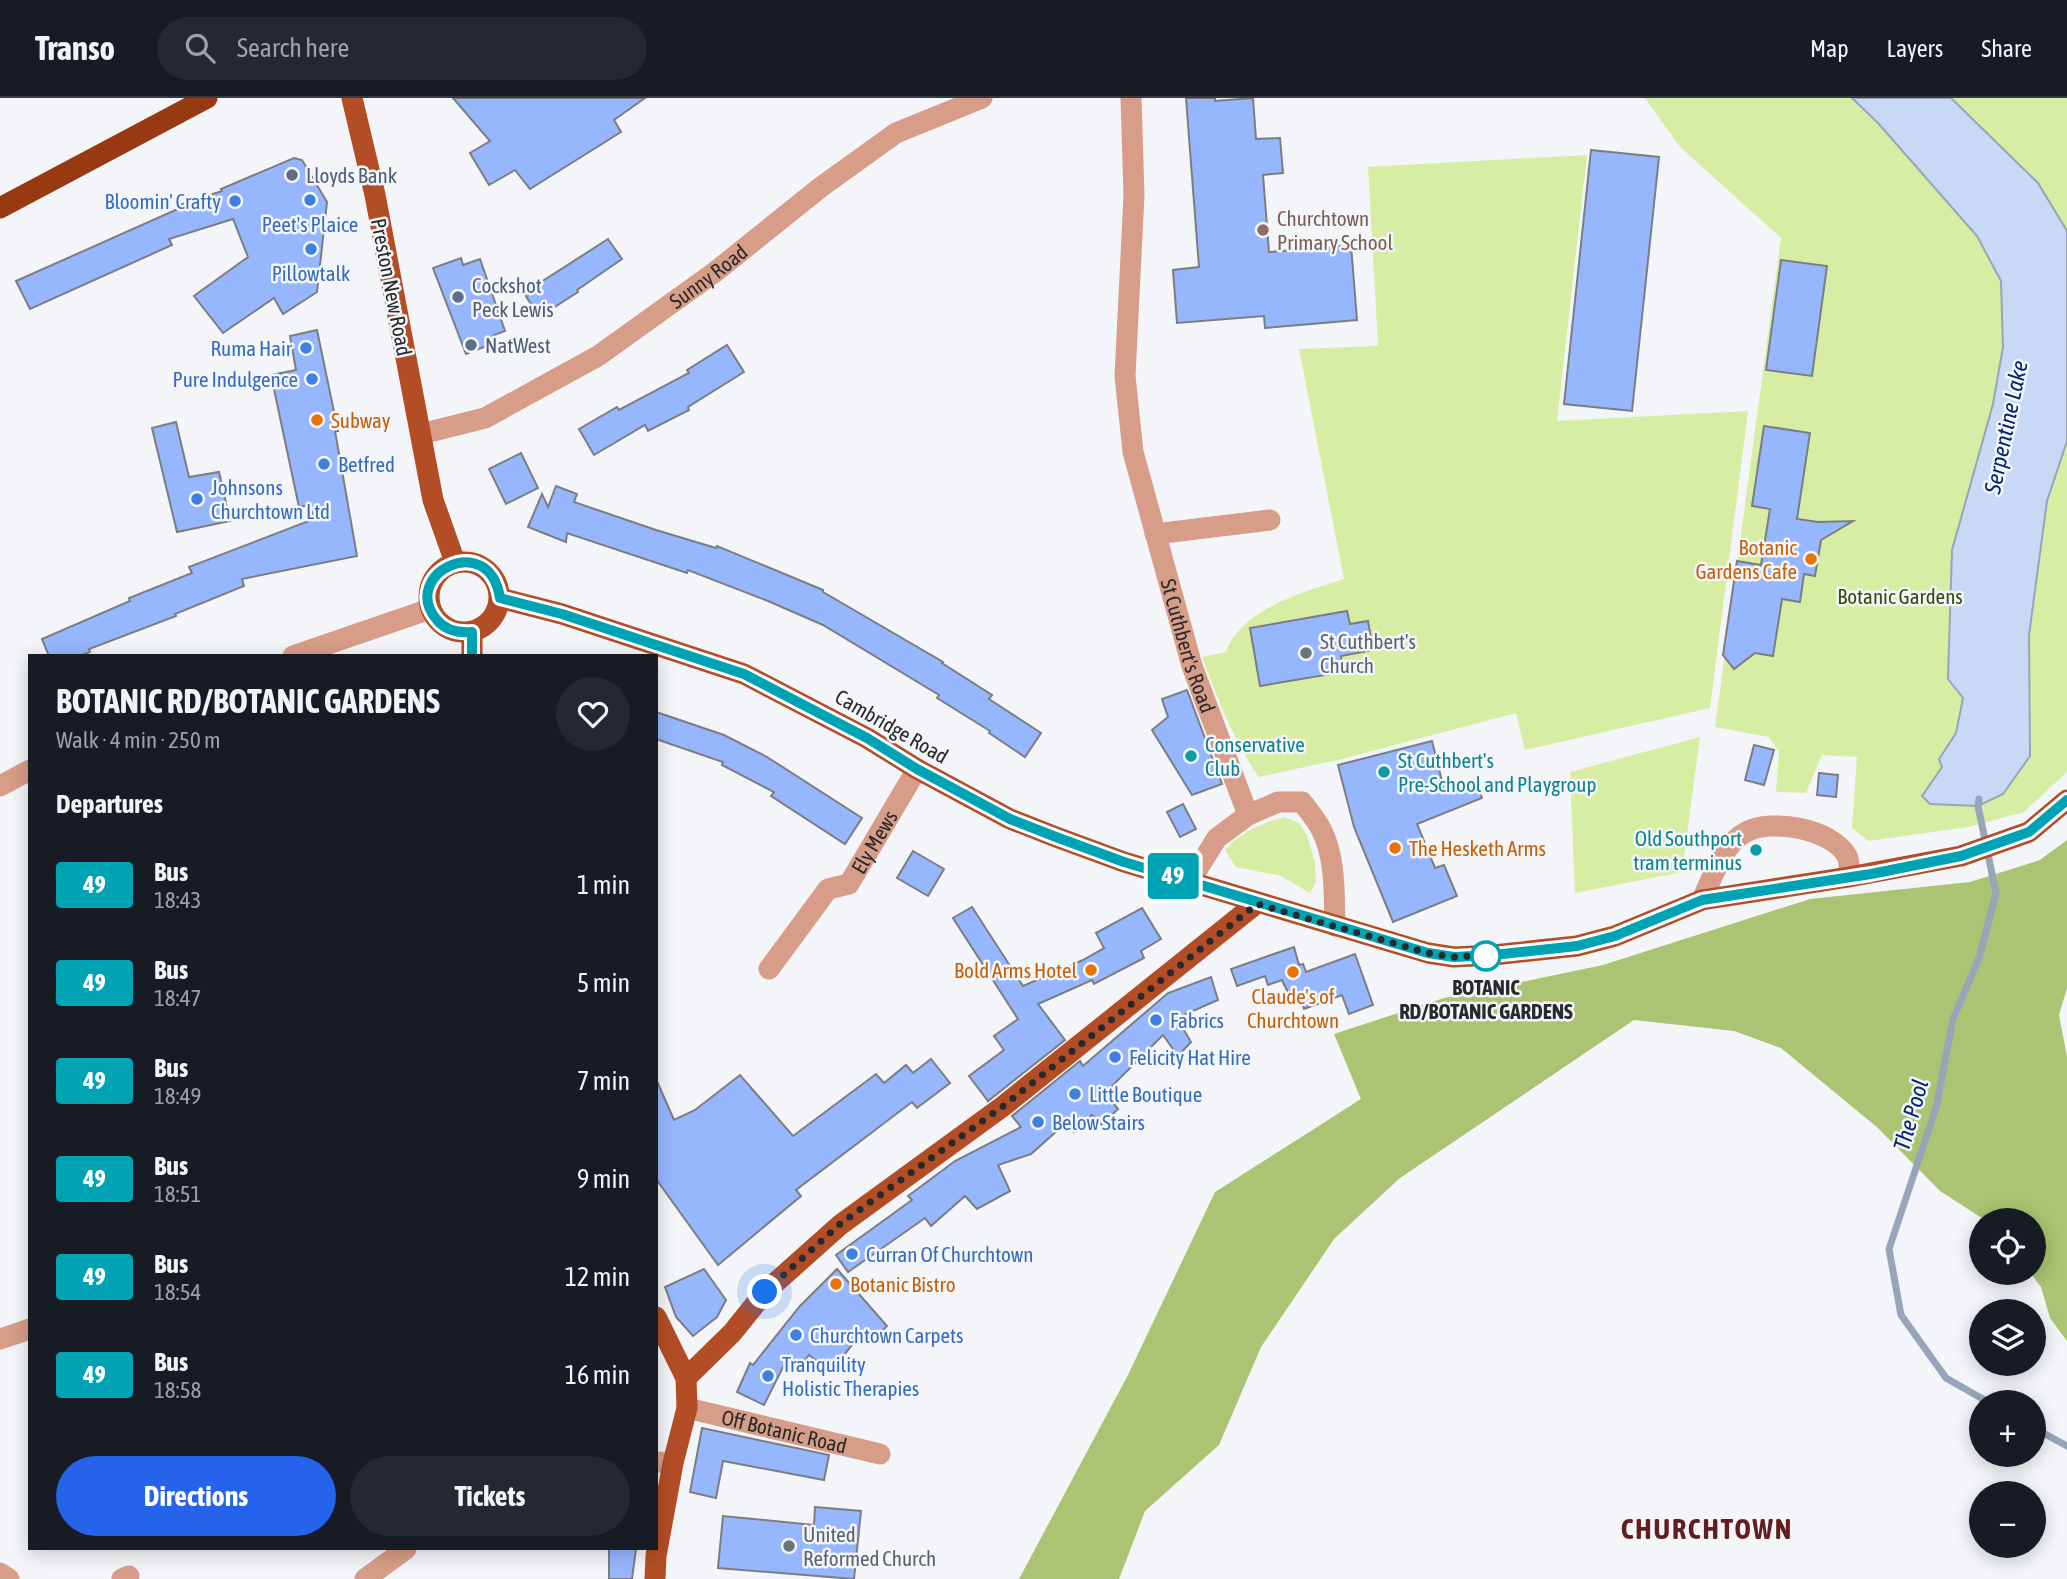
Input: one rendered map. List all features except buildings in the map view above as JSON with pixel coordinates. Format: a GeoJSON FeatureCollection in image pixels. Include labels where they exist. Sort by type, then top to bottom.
{"type":"FeatureCollection","features":[{"type":"Feature","properties":{"kind":"highway"},"geometry":{"type":"LineString","coordinates":[[0,208],[207,98]]}},
{"type":"Feature","properties":{"kind":"main road","name":"Preston New Road"},"geometry":{"type":"LineString","coordinates":[[352,98],[371,174],[421,435]]}},
{"type":"Feature","properties":{"kind":"main road"},"geometry":{"type":"LineString","coordinates":[[421,435],[433,500],[455,562]]}},
{"type":"Feature","properties":{"kind":"main road"},"geometry":{"type":"LineString","coordinates":[[455,562],[476,564],[486,569],[493,577],[500,598],[492,620],[483,628],[472,632],[461,633],[442,626],[430,609],[430,586],[444,567],[455,562]]}},
{"type":"Feature","properties":{"kind":"main road","name":"Cambridge Road"},"geometry":{"type":"LineString","coordinates":[[500,598],[562,614],[744,674],[867,738],[917,769],[1010,819],[1124,862],[1257,904],[1428,953],[1454,957],[1577,946],[1615,936],[1702,900],[1961,856],[2029,832],[2067,800]]}},
{"type":"Feature","properties":{"kind":"main road"},"geometry":{"type":"LineString","coordinates":[[471,654],[472,632]]}},
{"type":"Feature","properties":{"kind":"main road"},"geometry":{"type":"LineString","coordinates":[[686,1378],[732,1333],[765,1292],[840,1224],[1002,1107],[1257,904]]}},
{"type":"Feature","properties":{"kind":"main road"},"geometry":{"type":"LineString","coordinates":[[658,1321],[686,1378],[687,1408],[664,1463],[658,1533]]}},
{"type":"Feature","properties":{"kind":"main road"},"geometry":{"type":"LineString","coordinates":[[655,1579],[657,1550]]}},
{"type":"Feature","properties":{"kind":"street","name":"Sunny Road"},"geometry":{"type":"LineString","coordinates":[[421,435],[485,418],[597,356],[715,272],[821,187],[896,133],[982,98]]}},
{"type":"Feature","properties":{"kind":"street","name":"St Cuthbert's Road"},"geometry":{"type":"LineString","coordinates":[[1131,98],[1134,195],[1125,376],[1133,452],[1192,666],[1248,815]]}},
{"type":"Feature","properties":{"kind":"street"},"geometry":{"type":"LineString","coordinates":[[1155,534],[1270,520]]}},
{"type":"Feature","properties":{"kind":"street"},"geometry":{"type":"LineString","coordinates":[[299,654],[430,609]]}},
{"type":"Feature","properties":{"kind":"street","name":"Ely Mews"},"geometry":{"type":"LineString","coordinates":[[769,970],[828,889],[849,884],[917,769]]}},
{"type":"Feature","properties":{"kind":"street"},"geometry":{"type":"LineString","coordinates":[[0,786],[28,771]]}},
{"type":"Feature","properties":{"kind":"street"},"geometry":{"type":"LineString","coordinates":[[1190,881],[1217,838],[1248,815],[1278,802],[1301,802],[1321,829],[1328,849],[1334,883],[1335,926]]}},
{"type":"Feature","properties":{"kind":"street"},"geometry":{"type":"LineString","coordinates":[[1702,900],[1715,870],[1732,845],[1745,832],[1758,828],[1790,826],[1818,834],[1839,845],[1848,858],[1849,877]]}},
{"type":"Feature","properties":{"kind":"street"},"geometry":{"type":"LineString","coordinates":[[0,1339],[28,1330]]}},
{"type":"Feature","properties":{"kind":"street","name":"Off Botanic Road"},"geometry":{"type":"LineString","coordinates":[[687,1408],[880,1454]]}},
{"type":"Feature","properties":{"kind":"street"},"geometry":{"type":"LineString","coordinates":[[365,1579],[405,1550]]}},
{"type":"Feature","properties":{"kind":"street"},"geometry":{"type":"LineString","coordinates":[[0,1573],[9,1579]]}},
{"type":"Feature","properties":{"kind":"green space","name":"Botanic Gardens"},"geometry":{"type":"Polygon","coordinates":[[[1645,98],[2067,98],[2067,772],[2024,812],[1969,827],[1868,841],[1852,828],[1857,757],[1822,755],[1806,793],[1776,792],[1779,752],[1769,737],[1715,727],[1781,238],[1680,147],[1645,98]]]}},
{"type":"Feature","properties":{"kind":"green space"},"geometry":{"type":"Polygon","coordinates":[[[1587,155],[1557,421],[1748,411],[1710,708],[1525,750],[1516,713],[1342,759],[1259,777],[1234,734],[1202,657],[1226,652],[1234,637],[1246,624],[1276,604],[1344,579],[1299,349],[1378,346],[1368,167],[1587,155]]]}},
{"type":"Feature","properties":{"kind":"green space"},"geometry":{"type":"Polygon","coordinates":[[[1700,737],[1682,872],[1575,893],[1570,772],[1700,737]]]}},
{"type":"Feature","properties":{"kind":"green space"},"geometry":{"type":"Polygon","coordinates":[[[1284,817],[1299,823],[1307,835],[1315,862],[1316,882],[1310,893],[1281,876],[1236,867],[1225,850],[1252,829],[1284,817]]]}},
{"type":"Feature","properties":{"kind":"green space"},"geometry":{"type":"Polygon","coordinates":[[[2067,840],[2067,988],[2059,1015],[2067,1057],[2067,1341],[2050,1318],[2040,1285],[2046,1285],[2046,1208],[1969,1210],[1940,1191],[1878,1128],[1781,1048],[1734,1031],[1634,1020],[1400,1178],[1334,1239],[1261,1347],[1219,1445],[1145,1511],[1119,1579],[1019,1579],[1128,1375],[1215,1192],[1361,1099],[1334,1034],[1444,998],[1603,965],[1810,899],[1970,882],[2040,860],[2067,840]]]}},
{"type":"Feature","properties":{"kind":"water","name":"Serpentine Lake"},"geometry":{"type":"Polygon","coordinates":[[[1852,98],[1951,98],[2038,183],[2067,231],[2067,441],[2047,501],[2029,635],[2030,756],[2003,794],[1978,806],[1930,804],[1922,796],[1942,767],[1939,759],[1956,733],[1963,698],[1948,679],[1952,550],[1993,404],[2003,347],[2001,281],[1977,236],[1878,123],[1852,98]]]}},
{"type":"Feature","properties":{"kind":"waterway","name":"The Pool"},"geometry":{"type":"LineString","coordinates":[[1969,1391],[1946,1378],[1901,1315],[1889,1249],[1936,1108],[1953,1019],[1979,958],[1996,893],[1978,806],[1979,799]]}},
{"type":"Feature","properties":{"kind":"waterway","name":"The Pool"},"geometry":{"type":"LineString","coordinates":[[2046,1435],[2067,1446]]}},
{"type":"Feature","properties":{"kind":"bus line","name":"49"},"geometry":{"type":"LineString","coordinates":[[472,654],[472,632],[451,631],[442,626],[430,609],[430,586],[444,567],[455,562],[476,564],[486,569],[498,587],[500,598],[562,614],[744,674],[867,738],[917,769],[1010,819],[1124,862],[1257,904],[1428,953],[1454,957],[1577,946],[1615,936],[1702,900],[1871,874],[1961,856],[2029,832],[2067,800]]}},
{"type":"Feature","properties":{"kind":"place","name":"Lloyds Bank"},"geometry":{"type":"Point","coordinates":[292,175]}},
{"type":"Feature","properties":{"kind":"place","name":"Peet's Plaice"},"geometry":{"type":"Point","coordinates":[310,200]}},
{"type":"Feature","properties":{"kind":"place","name":"Bloomin' Crafty"},"geometry":{"type":"Point","coordinates":[235,201]}},
{"type":"Feature","properties":{"kind":"place","name":"Churchtown Primary School"},"geometry":{"type":"Point","coordinates":[1263,230]}},
{"type":"Feature","properties":{"kind":"place","name":"Pillowtalk"},"geometry":{"type":"Point","coordinates":[311,249]}},
{"type":"Feature","properties":{"kind":"place","name":"Cockshot Peck Lewis"},"geometry":{"type":"Point","coordinates":[458,297]}},
{"type":"Feature","properties":{"kind":"place","name":"NatWest"},"geometry":{"type":"Point","coordinates":[471,345]}},
{"type":"Feature","properties":{"kind":"place","name":"Ruma Hair"},"geometry":{"type":"Point","coordinates":[306,348]}},
{"type":"Feature","properties":{"kind":"place","name":"Pure Indulgence"},"geometry":{"type":"Point","coordinates":[312,379]}},
{"type":"Feature","properties":{"kind":"place","name":"Subway"},"geometry":{"type":"Point","coordinates":[317,420]}},
{"type":"Feature","properties":{"kind":"place","name":"Betfred"},"geometry":{"type":"Point","coordinates":[324,464]}},
{"type":"Feature","properties":{"kind":"place","name":"Johnsons Churchtown Ltd"},"geometry":{"type":"Point","coordinates":[197,499]}},
{"type":"Feature","properties":{"kind":"place","name":"Botanic Gardens Cafe"},"geometry":{"type":"Point","coordinates":[1811,559]}},
{"type":"Feature","properties":{"kind":"place","name":"St Cuthbert's Church"},"geometry":{"type":"Point","coordinates":[1306,653]}},
{"type":"Feature","properties":{"kind":"place","name":"Conservative Club"},"geometry":{"type":"Point","coordinates":[1191,756]}},
{"type":"Feature","properties":{"kind":"place","name":"St Cuthbert's Pre-School and Playgroup"},"geometry":{"type":"Point","coordinates":[1384,772]}},
{"type":"Feature","properties":{"kind":"place","name":"The Hesketh Arms"},"geometry":{"type":"Point","coordinates":[1395,848]}},
{"type":"Feature","properties":{"kind":"place","name":"Old Southport tram terminus"},"geometry":{"type":"Point","coordinates":[1756,850]}},
{"type":"Feature","properties":{"kind":"place","name":"BOTANIC RD/BOTANIC GARDENS"},"geometry":{"type":"Point","coordinates":[1486,956]}},
{"type":"Feature","properties":{"kind":"place","name":"Bold Arms Hotel"},"geometry":{"type":"Point","coordinates":[1091,970]}},
{"type":"Feature","properties":{"kind":"place","name":"Claude's of Churchtown"},"geometry":{"type":"Point","coordinates":[1293,972]}},
{"type":"Feature","properties":{"kind":"place","name":"Fabrics"},"geometry":{"type":"Point","coordinates":[1156,1020]}},
{"type":"Feature","properties":{"kind":"place","name":"Felicity Hat Hire"},"geometry":{"type":"Point","coordinates":[1115,1057]}},
{"type":"Feature","properties":{"kind":"place","name":"Little Boutique"},"geometry":{"type":"Point","coordinates":[1075,1094]}},
{"type":"Feature","properties":{"kind":"place","name":"Below Stairs"},"geometry":{"type":"Point","coordinates":[1038,1122]}},
{"type":"Feature","properties":{"kind":"place","name":"Curran Of Churchtown"},"geometry":{"type":"Point","coordinates":[852,1254]}},
{"type":"Feature","properties":{"kind":"place","name":"Botanic Bistro"},"geometry":{"type":"Point","coordinates":[836,1284]}},
{"type":"Feature","properties":{"kind":"place","name":"Churchtown Carpets"},"geometry":{"type":"Point","coordinates":[796,1335]}},
{"type":"Feature","properties":{"kind":"place","name":"Tranquility Holistic Therapies"},"geometry":{"type":"Point","coordinates":[768,1376]}},
{"type":"Feature","properties":{"kind":"place","name":"United Reformed Church"},"geometry":{"type":"Point","coordinates":[789,1546]}},
{"type":"Feature","properties":{"kind":"district","name":"CHURCHTOWN"},"geometry":{"type":"Point","coordinates":[1707,1529]}},
{"type":"Feature","properties":{"kind":"route"},"geometry":{"type":"LineString","coordinates":[[765,1292],[840,1224],[1002,1107],[1257,904],[1428,953],[1454,957],[1493,955],[1486,956]]}}]}
